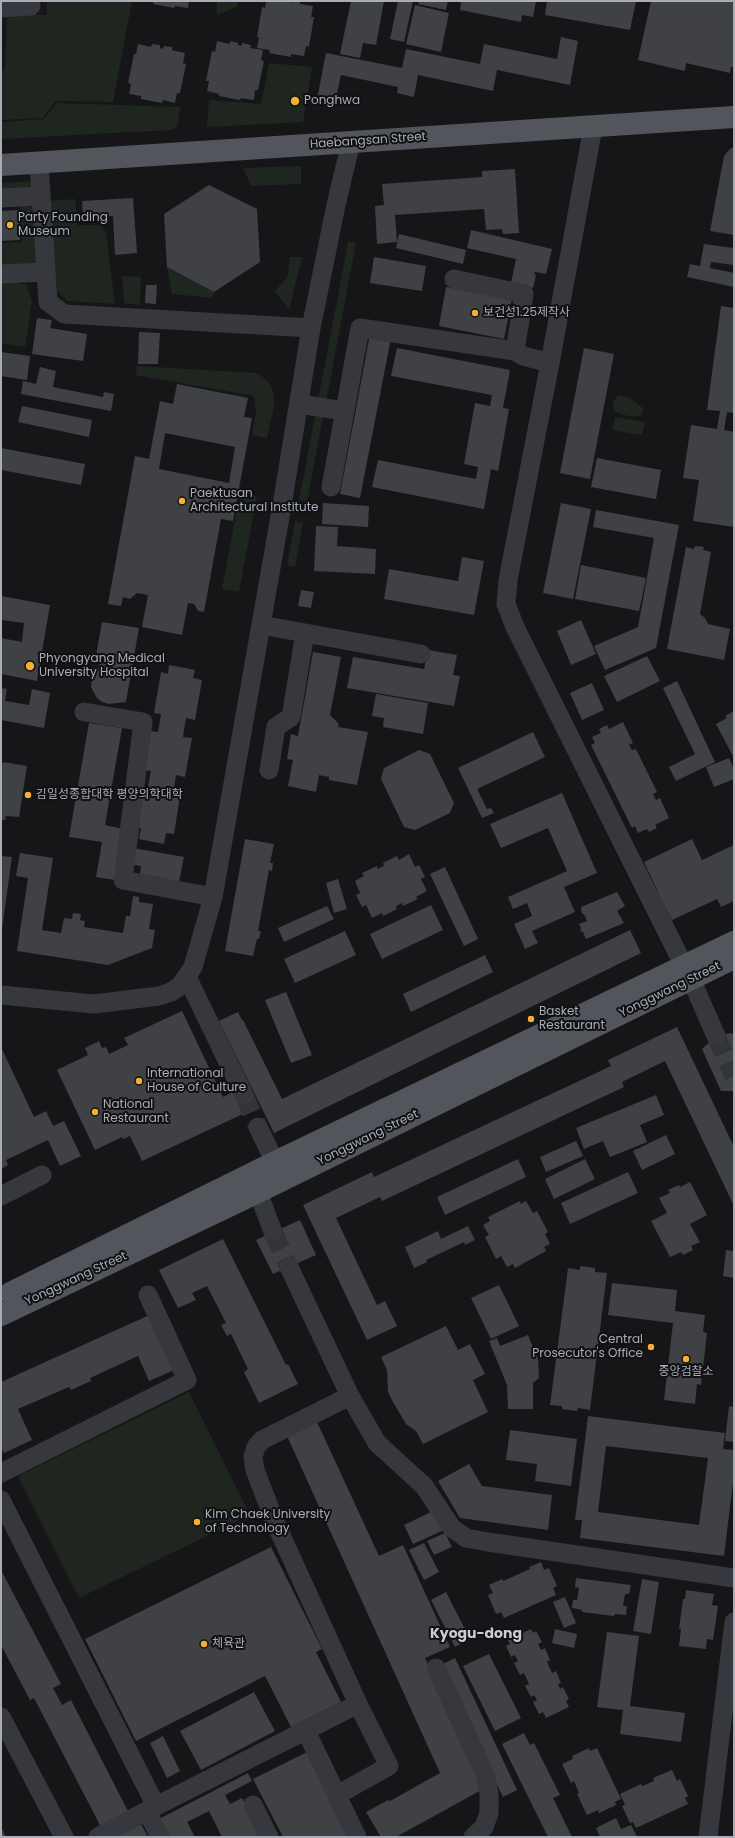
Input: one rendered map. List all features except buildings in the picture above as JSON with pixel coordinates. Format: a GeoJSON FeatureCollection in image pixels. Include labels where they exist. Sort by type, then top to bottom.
{"type":"FeatureCollection","features":[{"type":"Feature","properties":{"kind":"main road","name":"Haebangsan Street"},"geometry":{"type":"LineString","coordinates":[[1,165],[734,117]]}},
{"type":"Feature","properties":{"kind":"main road","name":"Yonggwang Street"},"geometry":{"type":"LineString","coordinates":[[1,1315],[258,1192],[687,972],[734,942]]}},
{"type":"Feature","properties":{"kind":"main road","name":"Yonggwang Street"},"geometry":{"type":"LineString","coordinates":[[1,1298],[275,1162],[687,972],[734,958]]}},
{"type":"Feature","properties":{"kind":"street"},"geometry":{"type":"LineString","coordinates":[[1,8],[30,6]]}},
{"type":"Feature","properties":{"kind":"street"},"geometry":{"type":"LineString","coordinates":[[593,127],[550,363],[508,580],[506,604],[515,627],[687,972],[716,1036]]}},
{"type":"Feature","properties":{"kind":"street"},"geometry":{"type":"LineString","coordinates":[[1,995],[94,1004],[159,996],[180,986],[187,976],[198,953],[212,897],[261,625],[311,328],[336,205],[351,142]]}},
{"type":"Feature","properties":{"kind":"street"},"geometry":{"type":"LineString","coordinates":[[39,163],[48,302],[64,314],[311,328]]}},
{"type":"Feature","properties":{"kind":"street"},"geometry":{"type":"LineString","coordinates":[[1,198],[41,196]]}},
{"type":"Feature","properties":{"kind":"street"},"geometry":{"type":"LineString","coordinates":[[1,274],[46,272]]}},
{"type":"Feature","properties":{"kind":"street"},"geometry":{"type":"LineString","coordinates":[[454,279],[524,294],[516,351]]}},
{"type":"Feature","properties":{"kind":"street"},"geometry":{"type":"LineString","coordinates":[[331,487],[360,328],[516,351],[523,356],[550,363]]}},
{"type":"Feature","properties":{"kind":"street"},"geometry":{"type":"LineString","coordinates":[[299,404],[344,411]]}},
{"type":"Feature","properties":{"kind":"street"},"geometry":{"type":"LineString","coordinates":[[261,625],[421,654]]}},
{"type":"Feature","properties":{"kind":"street"},"geometry":{"type":"LineString","coordinates":[[269,770],[276,727],[291,717],[305,633]]}},
{"type":"Feature","properties":{"kind":"street"},"geometry":{"type":"LineString","coordinates":[[84,712],[143,722],[123,880],[212,897]]}},
{"type":"Feature","properties":{"kind":"street"},"geometry":{"type":"LineString","coordinates":[[187,976],[244,1095]]}},
{"type":"Feature","properties":{"kind":"street"},"geometry":{"type":"LineString","coordinates":[[258,1127],[275,1162]]}},
{"type":"Feature","properties":{"kind":"street"},"geometry":{"type":"LineString","coordinates":[[1,1196],[42,1175]]}},
{"type":"Feature","properties":{"kind":"street"},"geometry":{"type":"LineString","coordinates":[[258,1192],[273,1232]]}},
{"type":"Feature","properties":{"kind":"street"},"geometry":{"type":"LineString","coordinates":[[289,1267],[350,1396],[377,1443],[424,1486],[452,1528],[466,1538],[734,1578]]}},
{"type":"Feature","properties":{"kind":"street"},"geometry":{"type":"LineString","coordinates":[[1,1473],[187,1380],[148,1295]]}},
{"type":"Feature","properties":{"kind":"street"},"geometry":{"type":"LineString","coordinates":[[337,1795],[389,1766],[358,1704],[275,1522],[256,1470],[253,1457],[256,1447],[262,1440],[350,1396]]}},
{"type":"Feature","properties":{"kind":"street"},"geometry":{"type":"LineString","coordinates":[[1,1500],[152,1808],[160,1837]]}},
{"type":"Feature","properties":{"kind":"street"},"geometry":{"type":"LineString","coordinates":[[708,1837],[734,1622]]}},
{"type":"Feature","properties":{"kind":"street"},"geometry":{"type":"LineString","coordinates":[[436,1668],[485,1774],[489,1793],[489,1813],[478,1832]]}},
{"type":"Feature","properties":{"kind":"street"},"geometry":{"type":"LineString","coordinates":[[98,1837],[152,1808],[358,1704]]}},
{"type":"Feature","properties":{"kind":"street"},"geometry":{"type":"LineString","coordinates":[[1,1717],[64,1837]]}},
{"type":"Feature","properties":{"kind":"street"},"geometry":{"type":"LineString","coordinates":[[306,1731],[357,1837]]}},
{"type":"Feature","properties":{"kind":"street"},"geometry":{"type":"LineString","coordinates":[[253,1805],[269,1837]]}},
{"type":"Feature","properties":{"kind":"shaded area"},"geometry":{"type":"Polygon","coordinates":[[[47,1],[132,1],[113,102],[55,101],[43,118],[1,120],[1,74],[5,68],[7,15],[47,15],[47,1]]]}},
{"type":"Feature","properties":{"kind":"shaded area"},"geometry":{"type":"Polygon","coordinates":[[[217,1],[238,1],[237,7],[217,15],[217,1]]]}},
{"type":"Feature","properties":{"kind":"shaded area"},"geometry":{"type":"Polygon","coordinates":[[[269,63],[312,67],[303,122],[207,127],[209,100],[261,104],[269,63]]]}},
{"type":"Feature","properties":{"kind":"shaded area"},"geometry":{"type":"Polygon","coordinates":[[[57,103],[180,107],[178,125],[171,130],[1,139],[1,122],[44,119],[57,103]]]}},
{"type":"Feature","properties":{"kind":"shaded area"},"geometry":{"type":"Polygon","coordinates":[[[301,166],[301,184],[251,186],[243,168],[301,166]]]}},
{"type":"Feature","properties":{"kind":"shaded area"},"geometry":{"type":"Polygon","coordinates":[[[32,181],[33,188],[1,190],[1,183],[32,181]]]}},
{"type":"Feature","properties":{"kind":"shaded area"},"geometry":{"type":"Polygon","coordinates":[[[75,199],[77,225],[101,225],[106,233],[115,304],[68,301],[57,291],[49,201],[75,199]]]}},
{"type":"Feature","properties":{"kind":"shaded area"},"geometry":{"type":"Polygon","coordinates":[[[26,205],[34,208],[38,265],[1,270],[1,243],[22,242],[20,207],[26,205]]]}},
{"type":"Feature","properties":{"kind":"shaded area"},"geometry":{"type":"Polygon","coordinates":[[[348,242],[356,243],[326,403],[318,401],[348,242]]]}},
{"type":"Feature","properties":{"kind":"shaded area"},"geometry":{"type":"Polygon","coordinates":[[[290,257],[302,257],[289,310],[275,291],[288,276],[290,257]]]}},
{"type":"Feature","properties":{"kind":"shaded area"},"geometry":{"type":"Polygon","coordinates":[[[167,267],[214,292],[212,298],[172,294],[167,267]]]}},
{"type":"Feature","properties":{"kind":"shaded area"},"geometry":{"type":"Polygon","coordinates":[[[122,276],[141,277],[140,305],[124,303],[122,276]]]}},
{"type":"Feature","properties":{"kind":"shaded area"},"geometry":{"type":"Polygon","coordinates":[[[13,281],[27,285],[32,302],[25,347],[1,343],[1,282],[13,281]]]}},
{"type":"Feature","properties":{"kind":"shaded area"},"geometry":{"type":"Polygon","coordinates":[[[137,366],[256,373],[271,385],[274,393],[273,410],[267,438],[252,435],[256,412],[254,396],[136,375],[137,366]]]}},
{"type":"Feature","properties":{"kind":"shaded area"},"geometry":{"type":"Polygon","coordinates":[[[618,396],[631,399],[637,403],[643,408],[642,414],[628,416],[613,410],[613,402],[618,396]]]}},
{"type":"Feature","properties":{"kind":"shaded area"},"geometry":{"type":"Polygon","coordinates":[[[315,416],[323,417],[307,502],[299,500],[315,416]]]}},
{"type":"Feature","properties":{"kind":"shaded area"},"geometry":{"type":"Polygon","coordinates":[[[615,417],[645,422],[642,435],[612,430],[615,417]]]}},
{"type":"Feature","properties":{"kind":"shaded area"},"geometry":{"type":"Polygon","coordinates":[[[240,492],[257,496],[239,592],[222,589],[240,492]]]}},
{"type":"Feature","properties":{"kind":"shaded area"},"geometry":{"type":"Polygon","coordinates":[[[295,521],[303,523],[295,567],[287,565],[295,521]]]}},
{"type":"Feature","properties":{"kind":"shaded area"},"geometry":{"type":"Polygon","coordinates":[[[189,1392],[250,1515],[79,1598],[18,1476],[189,1392]]]}},
{"type":"Feature","properties":{"kind":"tunnel"},"geometry":{"type":"LineString","coordinates":[[716,1036],[734,1076]]}},
{"type":"Feature","properties":{"kind":"tunnel"},"geometry":{"type":"LineString","coordinates":[[244,1095],[258,1127]]}},
{"type":"Feature","properties":{"kind":"tunnel"},"geometry":{"type":"LineString","coordinates":[[273,1232],[289,1267]]}},
{"type":"Feature","properties":{"kind":"place","name":"Ponghwa"},"geometry":{"type":"Point","coordinates":[295,101]}},
{"type":"Feature","properties":{"kind":"place","name":"Party Founding Museum"},"geometry":{"type":"Point","coordinates":[10,225]}},
{"type":"Feature","properties":{"kind":"place","name":"보건성1.25제작사"},"geometry":{"type":"Point","coordinates":[475,313]}},
{"type":"Feature","properties":{"kind":"place","name":"Paektusan Architectural Institute"},"geometry":{"type":"Point","coordinates":[182,501]}},
{"type":"Feature","properties":{"kind":"place","name":"Phyongyang Medical University Hospital"},"geometry":{"type":"Point","coordinates":[30,666]}},
{"type":"Feature","properties":{"kind":"place","name":"김일성종합대학 평양의학대학"},"geometry":{"type":"Point","coordinates":[28,795]}},
{"type":"Feature","properties":{"kind":"place","name":"Basket Restaurant"},"geometry":{"type":"Point","coordinates":[531,1019]}},
{"type":"Feature","properties":{"kind":"place","name":"International House of Culture"},"geometry":{"type":"Point","coordinates":[139,1081]}},
{"type":"Feature","properties":{"kind":"place","name":"National Restaurant"},"geometry":{"type":"Point","coordinates":[95,1112]}},
{"type":"Feature","properties":{"kind":"place","name":"Central Prosecutor's Office"},"geometry":{"type":"Point","coordinates":[651,1347]}},
{"type":"Feature","properties":{"kind":"place","name":"중앙검찰소"},"geometry":{"type":"Point","coordinates":[686,1359]}},
{"type":"Feature","properties":{"kind":"place","name":"Kim Chaek University of Technology"},"geometry":{"type":"Point","coordinates":[197,1522]}},
{"type":"Feature","properties":{"kind":"place","name":"체육관"},"geometry":{"type":"Point","coordinates":[204,1644]}},
{"type":"Feature","properties":{"kind":"district","name":"Kyogu-dong"},"geometry":{"type":"Point","coordinates":[476,1634]}}]}
